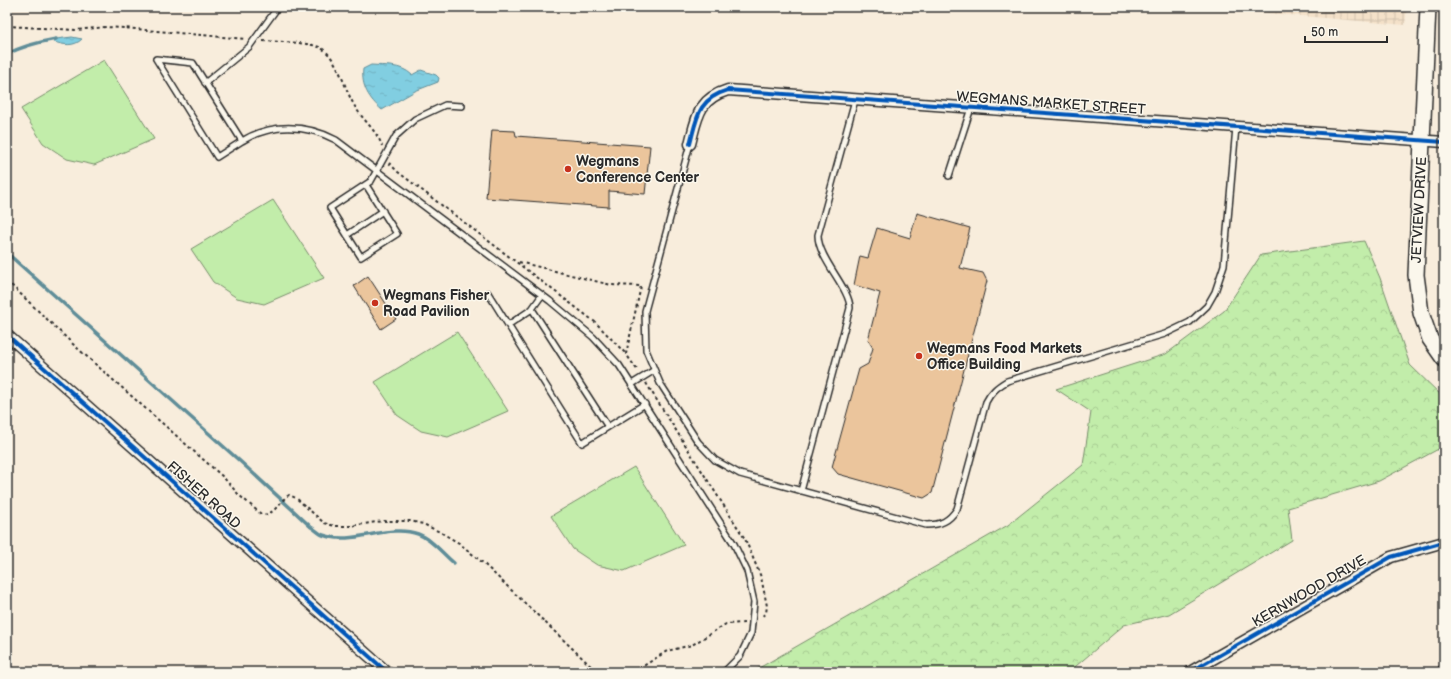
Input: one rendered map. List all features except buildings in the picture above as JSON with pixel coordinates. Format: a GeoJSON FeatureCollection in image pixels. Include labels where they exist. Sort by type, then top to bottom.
{"type":"FeatureCollection","features":[{"type":"Feature","properties":{"kind":"street","name":"JETVIEW DRIVE"},"geometry":{"type":"LineString","coordinates":[[1428,7],[1416,275],[1421,313],[1430,339],[1444,359]]}},
{"type":"Feature","properties":{"kind":"street","name":"WEGMANS MARKET STREET"},"geometry":{"type":"LineString","coordinates":[[690,144],[698,114],[705,102],[716,94],[728,90],[1444,142]]}},
{"type":"Feature","properties":{"kind":"street","name":"FISHER ROAD"},"geometry":{"type":"LineString","coordinates":[[7,335],[387,672]]}},
{"type":"Feature","properties":{"kind":"street","name":"KERNWOOD DRIVE"},"geometry":{"type":"LineString","coordinates":[[1190,672],[1391,557],[1444,542]]}},
{"type":"Feature","properties":{"kind":"lane"},"geometry":{"type":"LineString","coordinates":[[205,83],[249,47],[278,7]]}},
{"type":"Feature","properties":{"kind":"lane"},"geometry":{"type":"LineString","coordinates":[[242,141],[193,63],[156,59],[217,157],[255,133],[277,128],[291,127],[314,130],[336,140],[542,295],[593,338],[619,365],[734,544],[747,571],[754,602],[751,633],[740,656],[724,672]]}},
{"type":"Feature","properties":{"kind":"lane"},"geometry":{"type":"LineString","coordinates":[[801,491],[850,308],[847,298],[821,248],[818,235],[855,100]]}},
{"type":"Feature","properties":{"kind":"lane"},"geometry":{"type":"LineString","coordinates":[[366,185],[397,234],[362,256],[330,208],[371,181],[385,153],[396,136],[415,119],[439,107],[462,106]]}},
{"type":"Feature","properties":{"kind":"lane"},"geometry":{"type":"LineString","coordinates":[[949,176],[971,108]]}},
{"type":"Feature","properties":{"kind":"lane"},"geometry":{"type":"LineString","coordinates":[[690,144],[645,311],[646,350],[653,371],[698,442],[715,460],[740,474],[926,525],[936,525],[945,522],[957,509],[986,402],[991,393],[998,386],[1007,381],[1146,341],[1178,328],[1199,315],[1215,292],[1224,265],[1236,127]]}},
{"type":"Feature","properties":{"kind":"lane"},"geometry":{"type":"LineString","coordinates":[[347,235],[383,211]]}},
{"type":"Feature","properties":{"kind":"lane"},"geometry":{"type":"LineString","coordinates":[[488,293],[582,443],[645,404]]}},
{"type":"Feature","properties":{"kind":"lane"},"geometry":{"type":"LineString","coordinates":[[508,325],[532,309],[542,295]]}},
{"type":"Feature","properties":{"kind":"lane"},"geometry":{"type":"LineString","coordinates":[[532,309],[608,427]]}},
{"type":"Feature","properties":{"kind":"lane"},"geometry":{"type":"LineString","coordinates":[[632,384],[653,371]]}},
{"type":"Feature","properties":{"kind":"path"},"geometry":{"type":"LineString","coordinates":[[7,281],[76,347],[218,473],[239,495],[261,514],[264,515],[270,513],[287,496],[293,496],[328,525],[351,526],[383,521],[410,521],[423,524],[450,538],[483,563],[597,672]]}},
{"type":"Feature","properties":{"kind":"shaded area"},"geometry":{"type":"Polygon","coordinates":[[[1201,7],[1407,7],[1405,25],[1201,7]]]}},
{"type":"Feature","properties":{"kind":"green space"},"geometry":{"type":"Polygon","coordinates":[[[104,60],[154,139],[94,165],[67,159],[43,143],[21,109],[104,60]]]}},
{"type":"Feature","properties":{"kind":"green space"},"geometry":{"type":"Polygon","coordinates":[[[273,200],[324,278],[264,304],[237,298],[213,282],[191,249],[273,200]]]}},
{"type":"Feature","properties":{"kind":"green space"},"geometry":{"type":"Polygon","coordinates":[[[1364,241],[1380,278],[1410,365],[1444,398],[1444,446],[1379,481],[1288,508],[1292,540],[1169,614],[1124,625],[1069,672],[752,672],[1008,525],[1083,465],[1091,412],[1056,389],[1166,354],[1224,311],[1261,255],[1364,241]]]}},
{"type":"Feature","properties":{"kind":"green space"},"geometry":{"type":"Polygon","coordinates":[[[457,332],[508,411],[448,437],[421,431],[397,415],[375,382],[457,332]]]}},
{"type":"Feature","properties":{"kind":"green space"},"geometry":{"type":"Polygon","coordinates":[[[634,467],[684,545],[624,571],[597,565],[573,549],[551,516],[634,467]]]}},
{"type":"Feature","properties":{"kind":"water"},"geometry":{"type":"Polygon","coordinates":[[[72,37],[82,39],[79,42],[72,44],[54,42],[56,39],[72,37]]]}},
{"type":"Feature","properties":{"kind":"water"},"geometry":{"type":"Polygon","coordinates":[[[371,65],[398,67],[408,71],[412,75],[421,70],[436,75],[439,78],[438,82],[415,91],[382,110],[370,97],[363,81],[363,69],[371,65]]]}},
{"type":"Feature","properties":{"kind":"waterway"},"geometry":{"type":"LineString","coordinates":[[7,54],[43,41],[56,39]]}},
{"type":"Feature","properties":{"kind":"waterway"},"geometry":{"type":"LineString","coordinates":[[7,253],[320,534],[335,538],[347,538],[383,532],[407,531],[428,539],[454,563]]}},
{"type":"Feature","properties":{"kind":"cycle path"},"geometry":{"type":"LineString","coordinates":[[690,144],[700,110],[710,98],[728,90],[1444,142]]}},
{"type":"Feature","properties":{"kind":"cycle path"},"geometry":{"type":"LineString","coordinates":[[7,335],[387,672]]}},
{"type":"Feature","properties":{"kind":"cycle path"},"geometry":{"type":"LineString","coordinates":[[1190,672],[1391,557],[1444,542]]}},
{"type":"Feature","properties":{"kind":"place","name":"Wegmans Conference Center"},"geometry":{"type":"Point","coordinates":[568,169]}},
{"type":"Feature","properties":{"kind":"place","name":"Wegmans Fisher Road Pavilion"},"geometry":{"type":"Point","coordinates":[375,303]}},
{"type":"Feature","properties":{"kind":"place","name":"Wegmans Food Markets Office Building"},"geometry":{"type":"Point","coordinates":[919,356]}}]}
